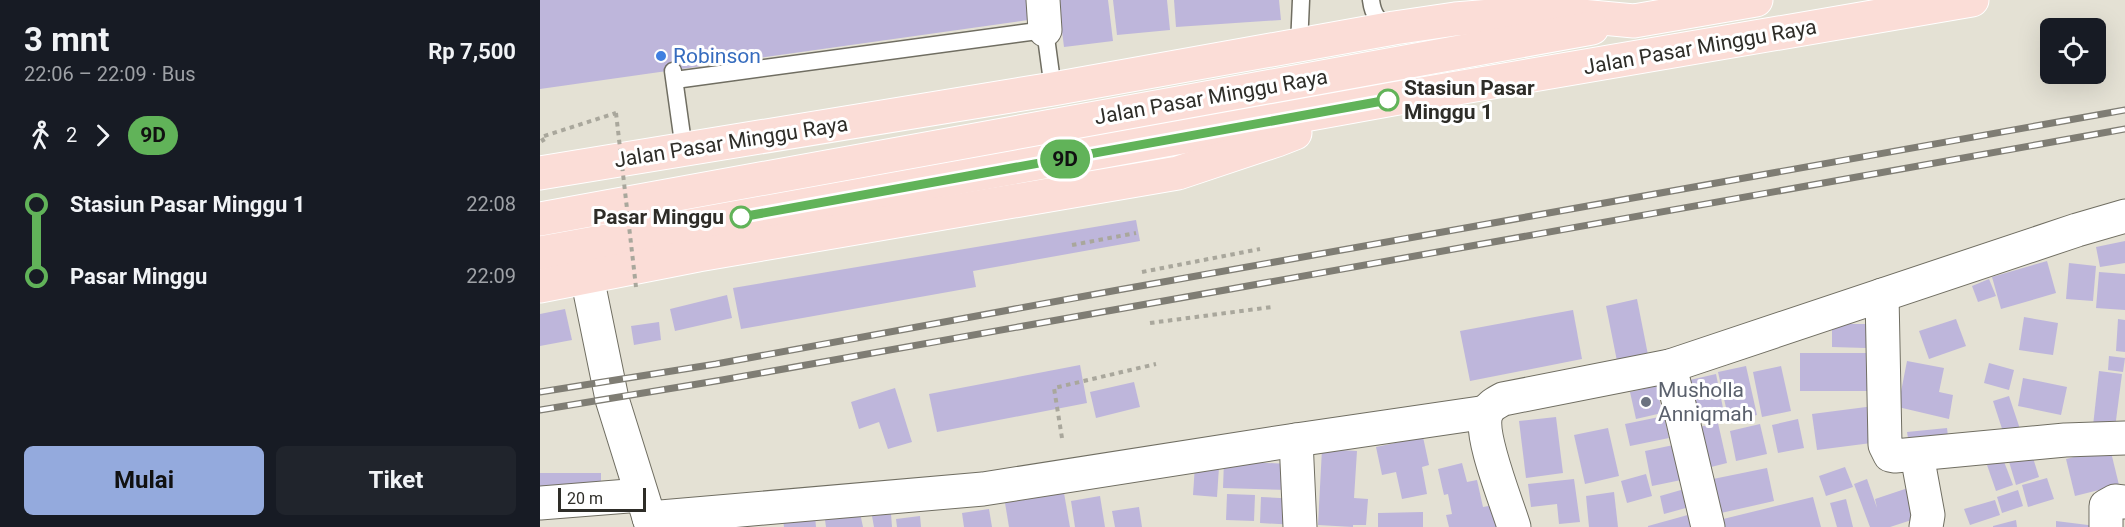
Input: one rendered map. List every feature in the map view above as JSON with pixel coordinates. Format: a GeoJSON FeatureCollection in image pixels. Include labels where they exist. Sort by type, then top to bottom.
{"type":"FeatureCollection","features":[{"type":"Feature","properties":{"kind":"main road","name":"Jalan Pasar Minggu Raya"},"geometry":{"type":"LineString","coordinates":[[540,219],[1756,0]]}},
{"type":"Feature","properties":{"kind":"main road","name":"Jalan Pasar Minggu Raya"},"geometry":{"type":"LineString","coordinates":[[540,253],[1357,106],[1972,0]]}},
{"type":"Feature","properties":{"kind":"main road","name":"Jalan Pasar Minggu Raya"},"geometry":{"type":"LineString","coordinates":[[540,173],[1053,89],[1300,34],[1379,12],[1452,10],[1539,12],[1562,7],[1634,21]]}},
{"type":"Feature","properties":{"kind":"main road","name":"Jalan Pasar Minggu Raya"},"geometry":{"type":"LineString","coordinates":[[540,286],[709,253],[1178,173],[1278,140],[1357,106]]}},
{"type":"Feature","properties":{"kind":"street"},"geometry":{"type":"LineString","coordinates":[[1514,527],[1485,435],[1487,412],[1495,403],[1503,399],[1670,366],[2125,216]]}},
{"type":"Feature","properties":{"kind":"street"},"geometry":{"type":"LineString","coordinates":[[587,277],[612,399],[647,513]]}},
{"type":"Feature","properties":{"kind":"street"},"geometry":{"type":"LineString","coordinates":[[1882,295],[1885,445],[1890,454],[1895,456],[2065,440],[2125,438]]}},
{"type":"Feature","properties":{"kind":"street"},"geometry":{"type":"LineString","coordinates":[[1670,366],[1708,527]]}},
{"type":"Feature","properties":{"kind":"street"},"geometry":{"type":"LineString","coordinates":[[540,503],[647,513],[983,489],[1487,412]]}},
{"type":"Feature","properties":{"kind":"street"},"geometry":{"type":"LineString","coordinates":[[1296,440],[1300,527]]}},
{"type":"Feature","properties":{"kind":"street"},"geometry":{"type":"LineString","coordinates":[[1917,454],[1928,515],[1926,527]]}},
{"type":"Feature","properties":{"kind":"lane"},"geometry":{"type":"LineString","coordinates":[[1300,34],[1301,0]]}},
{"type":"Feature","properties":{"kind":"lane"},"geometry":{"type":"LineString","coordinates":[[684,150],[674,75],[1044,15],[1053,89]]}},
{"type":"Feature","properties":{"kind":"path"},"geometry":{"type":"LineString","coordinates":[[541,137],[616,113],[636,287]]}},
{"type":"Feature","properties":{"kind":"path"},"geometry":{"type":"LineString","coordinates":[[1071,245],[1136,234]]}},
{"type":"Feature","properties":{"kind":"path"},"geometry":{"type":"LineString","coordinates":[[1142,272],[1260,249]]}},
{"type":"Feature","properties":{"kind":"path"},"geometry":{"type":"LineString","coordinates":[[1150,323],[1272,307]]}},
{"type":"Feature","properties":{"kind":"path"},"geometry":{"type":"LineString","coordinates":[[1062,438],[1054,388],[1156,364]]}},
{"type":"Feature","properties":{"kind":"building","name":"Robinson"},"geometry":{"type":"Polygon","coordinates":[[[540,0],[1039,0],[1042,18],[540,89],[540,0]]]}},
{"type":"Feature","properties":{"kind":"building"},"geometry":{"type":"Polygon","coordinates":[[[1058,0],[1108,0],[1113,41],[1064,47],[1058,0]]]}},
{"type":"Feature","properties":{"kind":"building"},"geometry":{"type":"Polygon","coordinates":[[[1113,0],[1167,0],[1170,30],[1117,35],[1113,0]]]}},
{"type":"Feature","properties":{"kind":"building"},"geometry":{"type":"Polygon","coordinates":[[[1174,0],[1279,0],[1281,20],[1176,27],[1174,0]]]}},
{"type":"Feature","properties":{"kind":"building"},"geometry":{"type":"Polygon","coordinates":[[[1136,220],[1140,241],[973,271],[976,287],[741,329],[733,288],[1136,220]]]}},
{"type":"Feature","properties":{"kind":"building"},"geometry":{"type":"Polygon","coordinates":[[[2125,241],[2125,263],[2100,267],[2096,247],[2125,241]]]}},
{"type":"Feature","properties":{"kind":"building"},"geometry":{"type":"Polygon","coordinates":[[[2047,261],[2056,293],[2001,309],[1992,277],[2047,261]]]}},
{"type":"Feature","properties":{"kind":"building"},"geometry":{"type":"Polygon","coordinates":[[[2069,263],[2096,266],[2093,301],[2066,299],[2069,263]]]}},
{"type":"Feature","properties":{"kind":"building"},"geometry":{"type":"Polygon","coordinates":[[[2099,272],[2125,274],[2125,310],[2096,308],[2099,272]]]}},
{"type":"Feature","properties":{"kind":"building"},"geometry":{"type":"Polygon","coordinates":[[[1989,279],[1996,296],[1978,302],[1972,286],[1989,279]]]}},
{"type":"Feature","properties":{"kind":"building"},"geometry":{"type":"Polygon","coordinates":[[[727,295],[732,318],[675,331],[670,309],[727,295]]]}},
{"type":"Feature","properties":{"kind":"building"},"geometry":{"type":"Polygon","coordinates":[[[1637,299],[1650,365],[1619,371],[1606,306],[1637,299]]]}},
{"type":"Feature","properties":{"kind":"building"},"geometry":{"type":"Polygon","coordinates":[[[565,309],[572,340],[540,346],[540,314],[565,309]]]}},
{"type":"Feature","properties":{"kind":"building"},"geometry":{"type":"Polygon","coordinates":[[[1573,310],[1582,359],[1470,381],[1460,331],[1573,310]]]}},
{"type":"Feature","properties":{"kind":"building"},"geometry":{"type":"Polygon","coordinates":[[[2024,317],[2058,323],[2053,355],[2019,350],[2024,317]]]}},
{"type":"Feature","properties":{"kind":"building"},"geometry":{"type":"Polygon","coordinates":[[[1956,319],[1966,346],[1929,359],[1919,331],[1956,319]]]}},
{"type":"Feature","properties":{"kind":"building"},"geometry":{"type":"Polygon","coordinates":[[[2118,319],[2125,320],[2125,352],[2116,351],[2118,319]]]}},
{"type":"Feature","properties":{"kind":"building"},"geometry":{"type":"Polygon","coordinates":[[[659,322],[661,340],[634,345],[631,326],[659,322]]]}},
{"type":"Feature","properties":{"kind":"building"},"geometry":{"type":"Polygon","coordinates":[[[1832,324],[1867,324],[1866,348],[1832,347],[1832,324]]]}},
{"type":"Feature","properties":{"kind":"building"},"geometry":{"type":"Polygon","coordinates":[[[1800,353],[1872,353],[1872,391],[1800,391],[1800,353]]]}},
{"type":"Feature","properties":{"kind":"building"},"geometry":{"type":"Polygon","coordinates":[[[2109,356],[2125,358],[2123,372],[2108,370],[2109,356]]]}},
{"type":"Feature","properties":{"kind":"building"},"geometry":{"type":"Polygon","coordinates":[[[1907,361],[1944,368],[1939,392],[1953,395],[1949,419],[1898,407],[1907,361]]]}},
{"type":"Feature","properties":{"kind":"building"},"geometry":{"type":"Polygon","coordinates":[[[1989,363],[2014,370],[2009,390],[1984,383],[1989,363]]]}},
{"type":"Feature","properties":{"kind":"building"},"geometry":{"type":"Polygon","coordinates":[[[1080,365],[1087,403],[937,432],[929,394],[1080,365]]]}},
{"type":"Feature","properties":{"kind":"building"},"geometry":{"type":"Polygon","coordinates":[[[1746,366],[1757,415],[1729,421],[1718,372],[1746,366]]]}},
{"type":"Feature","properties":{"kind":"building"},"geometry":{"type":"Polygon","coordinates":[[[1781,366],[1791,411],[1762,417],[1753,372],[1781,366]]]}},
{"type":"Feature","properties":{"kind":"building"},"geometry":{"type":"Polygon","coordinates":[[[2099,371],[2122,374],[2115,428],[2093,426],[2099,371]]]}},
{"type":"Feature","properties":{"kind":"building"},"geometry":{"type":"Polygon","coordinates":[[[1716,374],[1723,408],[1689,416],[1681,382],[1716,374]]]}},
{"type":"Feature","properties":{"kind":"building"},"geometry":{"type":"Polygon","coordinates":[[[2023,378],[2067,387],[2061,415],[2018,406],[2023,378]]]}},
{"type":"Feature","properties":{"kind":"building"},"geometry":{"type":"Polygon","coordinates":[[[1134,382],[1140,407],[1096,418],[1090,392],[1134,382]]]}},
{"type":"Feature","properties":{"kind":"building","name":"Musholla Anniqmah"},"geometry":{"type":"Polygon","coordinates":[[[1657,386],[1662,413],[1636,419],[1630,392],[1657,386]]]}},
{"type":"Feature","properties":{"kind":"building"},"geometry":{"type":"Polygon","coordinates":[[[895,388],[912,442],[888,449],[879,422],[859,429],[851,402],[895,388]]]}},
{"type":"Feature","properties":{"kind":"building"},"geometry":{"type":"Polygon","coordinates":[[[2009,396],[2022,435],[2006,441],[1993,401],[2009,396]]]}},
{"type":"Feature","properties":{"kind":"building"},"geometry":{"type":"Polygon","coordinates":[[[1874,406],[1879,442],[1817,450],[1812,414],[1874,406]]]}},
{"type":"Feature","properties":{"kind":"building"},"geometry":{"type":"Polygon","coordinates":[[[1664,416],[1669,438],[1630,446],[1625,424],[1664,416]]]}},
{"type":"Feature","properties":{"kind":"building"},"geometry":{"type":"Polygon","coordinates":[[[1556,417],[1563,473],[1526,478],[1519,421],[1556,417]]]}},
{"type":"Feature","properties":{"kind":"building"},"geometry":{"type":"Polygon","coordinates":[[[1798,419],[1804,448],[1778,453],[1772,425],[1798,419]]]}},
{"type":"Feature","properties":{"kind":"building"},"geometry":{"type":"Polygon","coordinates":[[[1718,423],[1727,463],[1703,469],[1694,428],[1718,423]]]}},
{"type":"Feature","properties":{"kind":"building"},"geometry":{"type":"Polygon","coordinates":[[[1760,424],[1767,454],[1736,461],[1730,431],[1760,424]]]}},
{"type":"Feature","properties":{"kind":"building"},"geometry":{"type":"Polygon","coordinates":[[[1608,428],[1619,476],[1585,484],[1574,435],[1608,428]]]}},
{"type":"Feature","properties":{"kind":"building"},"geometry":{"type":"Polygon","coordinates":[[[1947,428],[1949,445],[1910,450],[1907,432],[1947,428]]]}},
{"type":"Feature","properties":{"kind":"building"},"geometry":{"type":"Polygon","coordinates":[[[1423,437],[1429,465],[1422,467],[1427,494],[1402,499],[1396,472],[1382,475],[1376,447],[1423,437]]]}},
{"type":"Feature","properties":{"kind":"building"},"geometry":{"type":"Polygon","coordinates":[[[1683,443],[1691,478],[1652,486],[1645,451],[1683,443]]]}},
{"type":"Feature","properties":{"kind":"building"},"geometry":{"type":"Polygon","coordinates":[[[2030,448],[2039,477],[2016,485],[2007,455],[2030,448]]]}},
{"type":"Feature","properties":{"kind":"building"},"geometry":{"type":"Polygon","coordinates":[[[2110,448],[2119,485],[2075,496],[2066,459],[2110,448]]]}},
{"type":"Feature","properties":{"kind":"building"},"geometry":{"type":"Polygon","coordinates":[[[1322,449],[1357,451],[1354,498],[1368,499],[1366,525],[1353,525],[1353,527],[1318,525],[1322,449]]]}},
{"type":"Feature","properties":{"kind":"building"},"geometry":{"type":"Polygon","coordinates":[[[2003,459],[2013,485],[1996,491],[1987,465],[2003,459]]]}},
{"type":"Feature","properties":{"kind":"building"},"geometry":{"type":"Polygon","coordinates":[[[1224,461],[1289,464],[1288,490],[1223,488],[1224,461]]]}},
{"type":"Feature","properties":{"kind":"building"},"geometry":{"type":"Polygon","coordinates":[[[1462,463],[1467,482],[1477,480],[1483,507],[1494,505],[1499,527],[1449,527],[1446,515],[1452,514],[1448,494],[1444,495],[1438,469],[1462,463]]]}},
{"type":"Feature","properties":{"kind":"building"},"geometry":{"type":"Polygon","coordinates":[[[1195,465],[1219,467],[1217,497],[1193,495],[1195,465]]]}},
{"type":"Feature","properties":{"kind":"building"},"geometry":{"type":"Polygon","coordinates":[[[1845,467],[1853,487],[1826,496],[1819,476],[1845,467]]]}},
{"type":"Feature","properties":{"kind":"building"},"geometry":{"type":"Polygon","coordinates":[[[1767,468],[1774,501],[1721,513],[1713,479],[1767,468]]]}},
{"type":"Feature","properties":{"kind":"building"},"geometry":{"type":"Polygon","coordinates":[[[540,473],[601,473],[601,487],[540,488],[540,473]]]}},
{"type":"Feature","properties":{"kind":"building"},"geometry":{"type":"Polygon","coordinates":[[[1646,474],[1652,496],[1627,503],[1621,481],[1646,474]]]}},
{"type":"Feature","properties":{"kind":"building"},"geometry":{"type":"Polygon","coordinates":[[[2047,478],[2054,499],[2028,507],[2022,485],[2047,478]]]}},
{"type":"Feature","properties":{"kind":"building"},"geometry":{"type":"Polygon","coordinates":[[[1574,479],[1580,522],[1559,524],[1557,504],[1531,507],[1528,484],[1574,479]]]}},
{"type":"Feature","properties":{"kind":"building"},"geometry":{"type":"Polygon","coordinates":[[[1867,479],[1877,508],[1875,499],[1917,485],[1927,515],[1890,527],[1870,527],[1854,484],[1867,479]]]}},
{"type":"Feature","properties":{"kind":"building"},"geometry":{"type":"Polygon","coordinates":[[[1688,488],[1693,506],[1664,514],[1660,496],[1688,488]]]}},
{"type":"Feature","properties":{"kind":"building"},"geometry":{"type":"Polygon","coordinates":[[[2018,490],[2023,506],[2002,513],[1997,497],[2018,490]]]}},
{"type":"Feature","properties":{"kind":"building"},"geometry":{"type":"Polygon","coordinates":[[[1614,492],[1618,527],[1589,527],[1586,496],[1614,492]]]}},
{"type":"Feature","properties":{"kind":"building"},"geometry":{"type":"Polygon","coordinates":[[[1064,493],[1070,527],[1009,527],[1005,503],[1064,493]]]}},
{"type":"Feature","properties":{"kind":"building"},"geometry":{"type":"Polygon","coordinates":[[[1227,494],[1255,495],[1254,521],[1226,520],[1227,494]]]}},
{"type":"Feature","properties":{"kind":"building"},"geometry":{"type":"Polygon","coordinates":[[[1100,496],[1105,527],[1075,527],[1071,501],[1100,496]]]}},
{"type":"Feature","properties":{"kind":"building"},"geometry":{"type":"Polygon","coordinates":[[[1261,497],[1299,499],[1297,525],[1260,523],[1261,497]]]}},
{"type":"Feature","properties":{"kind":"building"},"geometry":{"type":"Polygon","coordinates":[[[1813,497],[1821,527],[1721,527],[1719,520],[1813,497]]]}},
{"type":"Feature","properties":{"kind":"building"},"geometry":{"type":"Polygon","coordinates":[[[1846,499],[1853,527],[1837,527],[1830,503],[1846,499]]]}},
{"type":"Feature","properties":{"kind":"building"},"geometry":{"type":"Polygon","coordinates":[[[1995,500],[2000,515],[1970,525],[1964,509],[1995,500]]]}},
{"type":"Feature","properties":{"kind":"building"},"geometry":{"type":"Polygon","coordinates":[[[1139,507],[1142,527],[1115,527],[1112,511],[1139,507]]]}},
{"type":"Feature","properties":{"kind":"building"},"geometry":{"type":"Polygon","coordinates":[[[989,509],[992,527],[964,527],[962,513],[989,509]]]}},
{"type":"Feature","properties":{"kind":"building"},"geometry":{"type":"Polygon","coordinates":[[[1423,512],[1423,527],[1378,527],[1378,513],[1423,512]]]}},
{"type":"Feature","properties":{"kind":"building"},"geometry":{"type":"Polygon","coordinates":[[[860,513],[863,527],[826,527],[825,520],[860,513]]]}},
{"type":"Feature","properties":{"kind":"building"},"geometry":{"type":"Polygon","coordinates":[[[1695,513],[1699,527],[1648,527],[1648,526],[1695,513]]]}},
{"type":"Feature","properties":{"kind":"building"},"geometry":{"type":"Polygon","coordinates":[[[891,514],[892,527],[874,527],[872,516],[891,514]]]}},
{"type":"Feature","properties":{"kind":"building"},"geometry":{"type":"Polygon","coordinates":[[[815,516],[816,527],[784,527],[783,519],[815,516]]]}},
{"type":"Feature","properties":{"kind":"building"},"geometry":{"type":"Polygon","coordinates":[[[920,516],[921,527],[897,527],[896,519],[920,516]]]}},
{"type":"Feature","properties":{"kind":"building"},"geometry":{"type":"Polygon","coordinates":[[[2016,520],[2017,527],[1993,527],[1993,526],[2016,520]]]}},
{"type":"Feature","properties":{"kind":"building"},"geometry":{"type":"Polygon","coordinates":[[[2056,521],[2096,526],[2096,527],[2056,527],[2056,521]]]}},
{"type":"Feature","properties":{"kind":"railway"},"geometry":{"type":"LineString","coordinates":[[540,392],[716,364],[2125,110]]}},
{"type":"Feature","properties":{"kind":"railway"},"geometry":{"type":"LineString","coordinates":[[540,410],[722,380],[2125,129]]}},
{"type":"Feature","properties":{"kind":"bus line","name":"9D"},"geometry":{"type":"LineString","coordinates":[[741,217],[1388,100]]}},
{"type":"Feature","properties":{"kind":"place","name":"Robinson"},"geometry":{"type":"Point","coordinates":[661,56]}},
{"type":"Feature","properties":{"kind":"place","name":"Stasiun Pasar Minggu 1"},"geometry":{"type":"Point","coordinates":[1388,100]}},
{"type":"Feature","properties":{"kind":"place","name":"Pasar Minggu"},"geometry":{"type":"Point","coordinates":[741,217]}},
{"type":"Feature","properties":{"kind":"place","name":"Musholla Anniqmah"},"geometry":{"type":"Point","coordinates":[1646,402]}}]}
